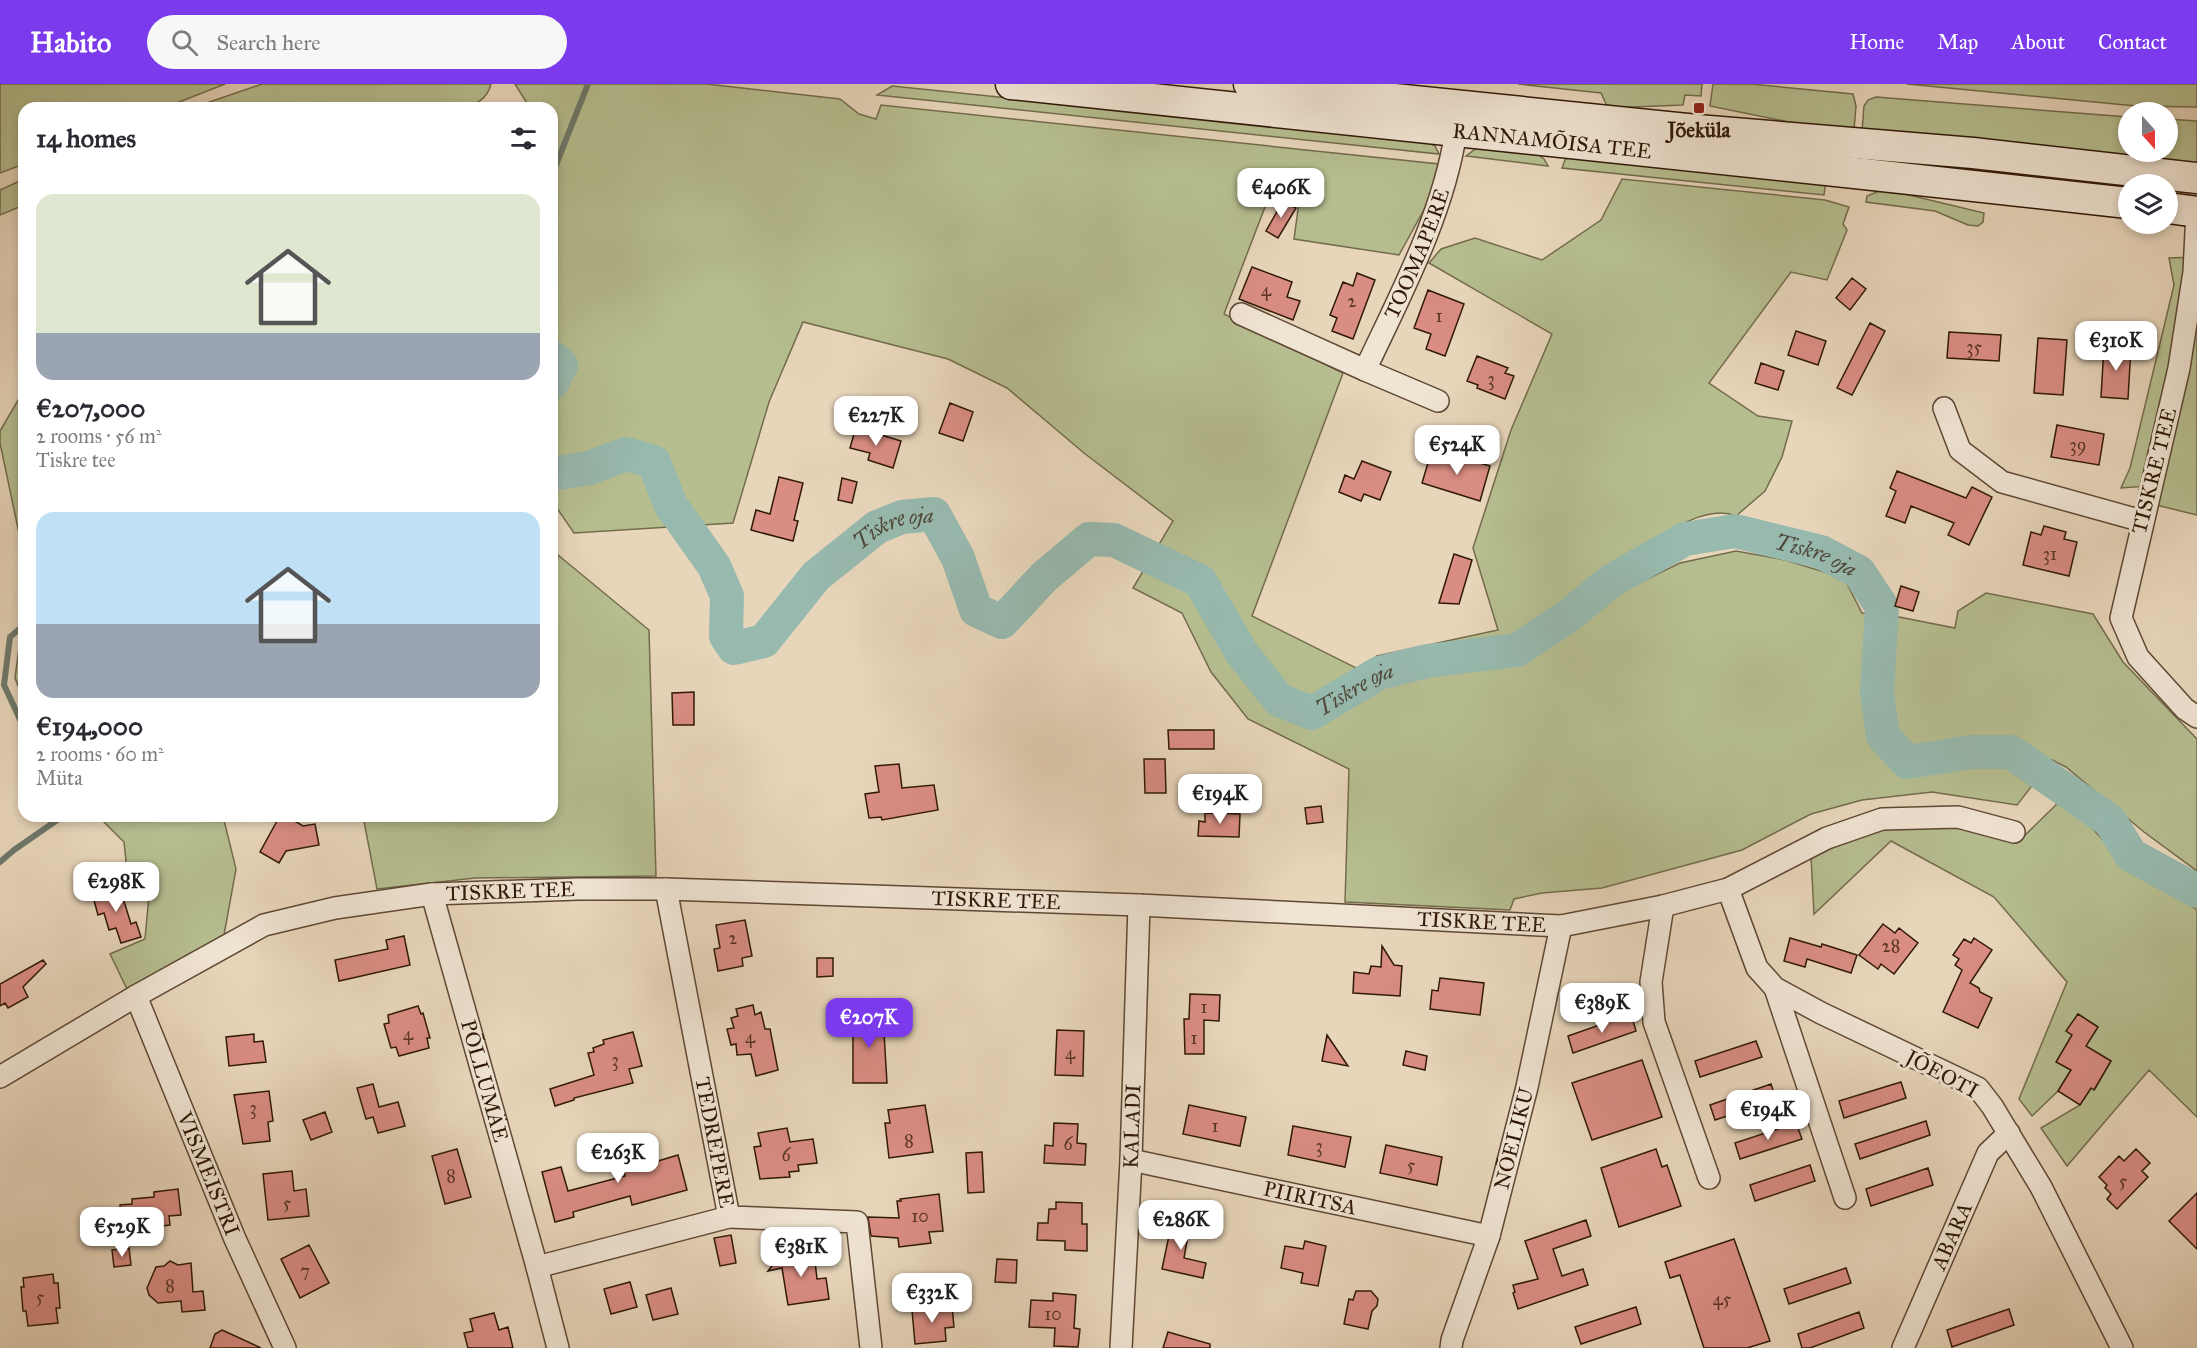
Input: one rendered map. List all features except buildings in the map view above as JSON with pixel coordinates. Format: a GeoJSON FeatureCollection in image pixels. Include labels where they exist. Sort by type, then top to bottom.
{"type":"FeatureCollection","features":[{"type":"Feature","properties":{"kind":"street","name":"RANNAMÕISA TEE"},"geometry":{"type":"LineString","coordinates":[[1011,84],[2118,202]]}},
{"type":"Feature","properties":{"kind":"street","name":"RANNAMÕISA TEE"},"geometry":{"type":"LineString","coordinates":[[1249,84],[1697,130],[1962,152],[2197,178]]}},
{"type":"Feature","properties":{"kind":"street","name":"TOOMAPERE"},"geometry":{"type":"LineString","coordinates":[[1365,370],[1407,279],[1443,189],[1456,132]]}},
{"type":"Feature","properties":{"kind":"street"},"geometry":{"type":"LineString","coordinates":[[2178,209],[2197,212]]}},
{"type":"Feature","properties":{"kind":"street","name":"TISKRE TEE"},"geometry":{"type":"LineString","coordinates":[[2191,713],[2138,657],[2121,618],[2179,368],[2194,272],[2197,212]]}},
{"type":"Feature","properties":{"kind":"street"},"geometry":{"type":"LineString","coordinates":[[1241,315],[1438,401]]}},
{"type":"Feature","properties":{"kind":"street"},"geometry":{"type":"LineString","coordinates":[[1944,408],[1960,450],[2002,482],[2142,521]]}},
{"type":"Feature","properties":{"kind":"street","name":"TISKRE TEE"},"geometry":{"type":"LineString","coordinates":[[0,1077],[136,996],[264,925],[335,908],[432,894],[578,889],[666,889],[1139,904],[1561,926],[1663,906],[1728,889],[1827,838],[1882,819],[1958,817],[2014,832]]}},
{"type":"Feature","properties":{"kind":"street","name":"TEDREPERE"},"geometry":{"type":"LineString","coordinates":[[666,889],[729,1216],[856,1222],[871,1348]]}},
{"type":"Feature","properties":{"kind":"street","name":"JÕEOTI"},"geometry":{"type":"LineString","coordinates":[[1728,889],[1757,968],[1775,988],[1821,1013],[1978,1088],[2009,1132],[2041,1187],[2122,1348]]}},
{"type":"Feature","properties":{"kind":"street","name":"PÕLLUMÄE"},"geometry":{"type":"LineString","coordinates":[[432,894],[558,1348]]}},
{"type":"Feature","properties":{"kind":"street","name":"KALADI"},"geometry":{"type":"LineString","coordinates":[[1121,1348],[1131,1160],[1139,904]]}},
{"type":"Feature","properties":{"kind":"street"},"geometry":{"type":"LineString","coordinates":[[1663,906],[1651,982],[1654,1022],[1709,1178]]}},
{"type":"Feature","properties":{"kind":"street","name":"NÕELIKU"},"geometry":{"type":"LineString","coordinates":[[1451,1348],[1489,1236],[1527,1087],[1561,926]]}},
{"type":"Feature","properties":{"kind":"street"},"geometry":{"type":"LineString","coordinates":[[1775,988],[1845,1198]]}},
{"type":"Feature","properties":{"kind":"street","name":"VISMEISTRI"},"geometry":{"type":"LineString","coordinates":[[136,996],[235,1239],[285,1348]]}},
{"type":"Feature","properties":{"kind":"street","name":"ABARA"},"geometry":{"type":"LineString","coordinates":[[1903,1348],[1988,1154],[2009,1132]]}},
{"type":"Feature","properties":{"kind":"street","name":"PIIRITSA"},"geometry":{"type":"LineString","coordinates":[[1131,1160],[1489,1236]]}},
{"type":"Feature","properties":{"kind":"street"},"geometry":{"type":"LineString","coordinates":[[537,1267],[729,1216]]}},
{"type":"Feature","properties":{"kind":"green space"},"geometry":{"type":"Polygon","coordinates":[[[0,84],[225,84],[179,102],[18,102],[18,166],[0,173],[0,84]]]}},
{"type":"Feature","properties":{"kind":"green space"},"geometry":{"type":"Polygon","coordinates":[[[262,84],[491,84],[487,94],[478,102],[210,102],[262,84]]]}},
{"type":"Feature","properties":{"kind":"green space"},"geometry":{"type":"Polygon","coordinates":[[[515,84],[707,84],[840,99],[859,114],[876,119],[881,105],[1439,164],[1431,197],[1399,255],[1294,239],[1299,202],[1270,194],[1224,314],[1343,373],[1252,616],[1358,669],[1377,656],[1498,630],[1473,548],[1511,430],[1552,334],[1429,263],[1441,249],[1475,238],[1542,260],[1601,220],[1622,179],[1825,200],[1849,207],[1843,224],[1847,230],[1827,280],[1791,272],[1709,383],[1758,416],[1792,421],[1782,457],[1765,491],[1736,516],[1724,513],[1698,517],[1671,530],[1636,552],[1629,588],[1680,563],[1736,551],[1785,560],[1844,578],[1862,613],[1889,615],[1955,628],[1958,611],[1986,593],[2093,614],[2123,662],[2197,739],[2197,871],[2144,832],[2066,767],[2052,760],[2017,805],[1932,792],[1862,800],[1811,814],[1742,850],[1602,888],[1542,893],[1514,899],[1510,910],[1345,902],[1349,769],[1248,719],[1211,672],[1182,613],[1133,588],[1173,521],[1084,453],[1007,388],[948,359],[803,322],[769,402],[733,523],[574,533],[558,510],[558,102],[526,102],[515,84]]]}},
{"type":"Feature","properties":{"kind":"green space"},"geometry":{"type":"Polygon","coordinates":[[[1518,84],[1702,84],[1701,96],[1685,95],[1683,105],[1608,108],[1601,93],[1518,84]]]}},
{"type":"Feature","properties":{"kind":"green space"},"geometry":{"type":"Polygon","coordinates":[[[1713,84],[1751,84],[1853,94],[1856,106],[1854,130],[1809,126],[1710,106],[1713,84]]]}},
{"type":"Feature","properties":{"kind":"green space"},"geometry":{"type":"Polygon","coordinates":[[[1907,84],[2197,84],[2197,107],[2178,107],[2178,102],[2118,102],[2118,104],[1907,84]]]}},
{"type":"Feature","properties":{"kind":"green space"},"geometry":{"type":"Polygon","coordinates":[[[892,86],[1427,141],[1435,146],[1439,154],[877,95],[892,86]]]}},
{"type":"Feature","properties":{"kind":"green space"},"geometry":{"type":"Polygon","coordinates":[[[1876,97],[2118,116],[2118,158],[1862,131],[1864,106],[1868,100],[1876,97]]]}},
{"type":"Feature","properties":{"kind":"green space"},"geometry":{"type":"Polygon","coordinates":[[[2178,120],[2197,121],[2197,166],[2159,162],[2178,162],[2178,120]]]}},
{"type":"Feature","properties":{"kind":"green space"},"geometry":{"type":"Polygon","coordinates":[[[1478,147],[1535,152],[1544,159],[1548,166],[1466,156],[1478,147]]]}},
{"type":"Feature","properties":{"kind":"green space"},"geometry":{"type":"Polygon","coordinates":[[[1571,156],[1826,181],[1824,195],[1562,168],[1565,160],[1571,156]]]}},
{"type":"Feature","properties":{"kind":"green space"},"geometry":{"type":"Polygon","coordinates":[[[1868,156],[2118,183],[2118,191],[1867,164],[1868,156]]]}},
{"type":"Feature","properties":{"kind":"green space"},"geometry":{"type":"Polygon","coordinates":[[[18,182],[18,208],[0,215],[0,190],[18,182]]]}},
{"type":"Feature","properties":{"kind":"green space"},"geometry":{"type":"Polygon","coordinates":[[[1884,189],[1984,213],[1983,222],[1978,226],[1968,225],[1935,211],[1866,202],[1867,196],[1884,189]]]}},
{"type":"Feature","properties":{"kind":"green space"},"geometry":{"type":"Polygon","coordinates":[[[2197,257],[2197,515],[2156,505],[2162,485],[2121,488],[2130,468],[2174,285],[2169,258],[2197,257]]]}},
{"type":"Feature","properties":{"kind":"green space"},"geometry":{"type":"Polygon","coordinates":[[[18,400],[18,528],[0,443],[0,431],[18,400]]]}},
{"type":"Feature","properties":{"kind":"green space"},"geometry":{"type":"Polygon","coordinates":[[[558,555],[649,630],[656,876],[475,878],[377,889],[364,822],[558,822],[558,555]]]}},
{"type":"Feature","properties":{"kind":"green space"},"geometry":{"type":"Polygon","coordinates":[[[18,655],[18,686],[15,678],[18,655]]]}},
{"type":"Feature","properties":{"kind":"green space"},"geometry":{"type":"Polygon","coordinates":[[[2064,797],[2119,858],[2197,910],[2197,1117],[2149,1070],[2067,1166],[2041,1128],[2080,1105],[2091,1088],[2095,1089],[2111,1061],[2071,1037],[2057,1062],[2071,1070],[2058,1091],[2032,1116],[2019,1099],[2067,982],[1994,897],[1891,841],[1814,914],[1811,856],[1885,828],[1955,824],[2018,842],[2064,797]],[[2078,1014],[2067,1031],[2072,1035],[2074,1032],[2089,1041],[2098,1027],[2078,1014]]]}},
{"type":"Feature","properties":{"kind":"green space"},"geometry":{"type":"Polygon","coordinates":[[[104,822],[224,822],[236,869],[224,935],[127,989],[110,954],[145,939],[149,895],[127,871],[124,842],[104,822]]]}},
{"type":"Feature","properties":{"kind":"waterway"},"geometry":{"type":"LineString","coordinates":[[558,160],[588,84]]}},
{"type":"Feature","properties":{"kind":"waterway","name":"Tiskre oja"},"geometry":{"type":"LineString","coordinates":[[558,362],[561,365],[558,371]]}},
{"type":"Feature","properties":{"kind":"waterway","name":"Tiskre oja"},"geometry":{"type":"LineString","coordinates":[[558,473],[589,468],[626,454],[654,462],[670,504],[714,566],[727,596],[726,636],[734,648],[764,641],[816,576],[877,527],[902,517],[934,514],[958,558],[976,610],[1002,622],[1044,577],[1089,539],[1114,540],[1200,581],[1241,652],[1279,700],[1312,713],[1379,673],[1427,661],[1517,650],[1567,617],[1611,581],[1685,539],[1735,531],[1821,552],[1859,572],[1882,607],[1877,692],[1883,736],[1907,762],[1971,752],[2011,752],[2110,821],[2131,855],[2197,891]]}},
{"type":"Feature","properties":{"kind":"waterway","name":"Tiskre oja"},"geometry":{"type":"LineString","coordinates":[[18,630],[10,637],[4,685],[18,715]]}},
{"type":"Feature","properties":{"kind":"waterway","name":"Tiskre oja"},"geometry":{"type":"LineString","coordinates":[[0,862],[54,822]]}},
{"type":"Feature","properties":{"kind":"place","name":"Jõeküla"},"geometry":{"type":"Point","coordinates":[1699,108]}}]}
